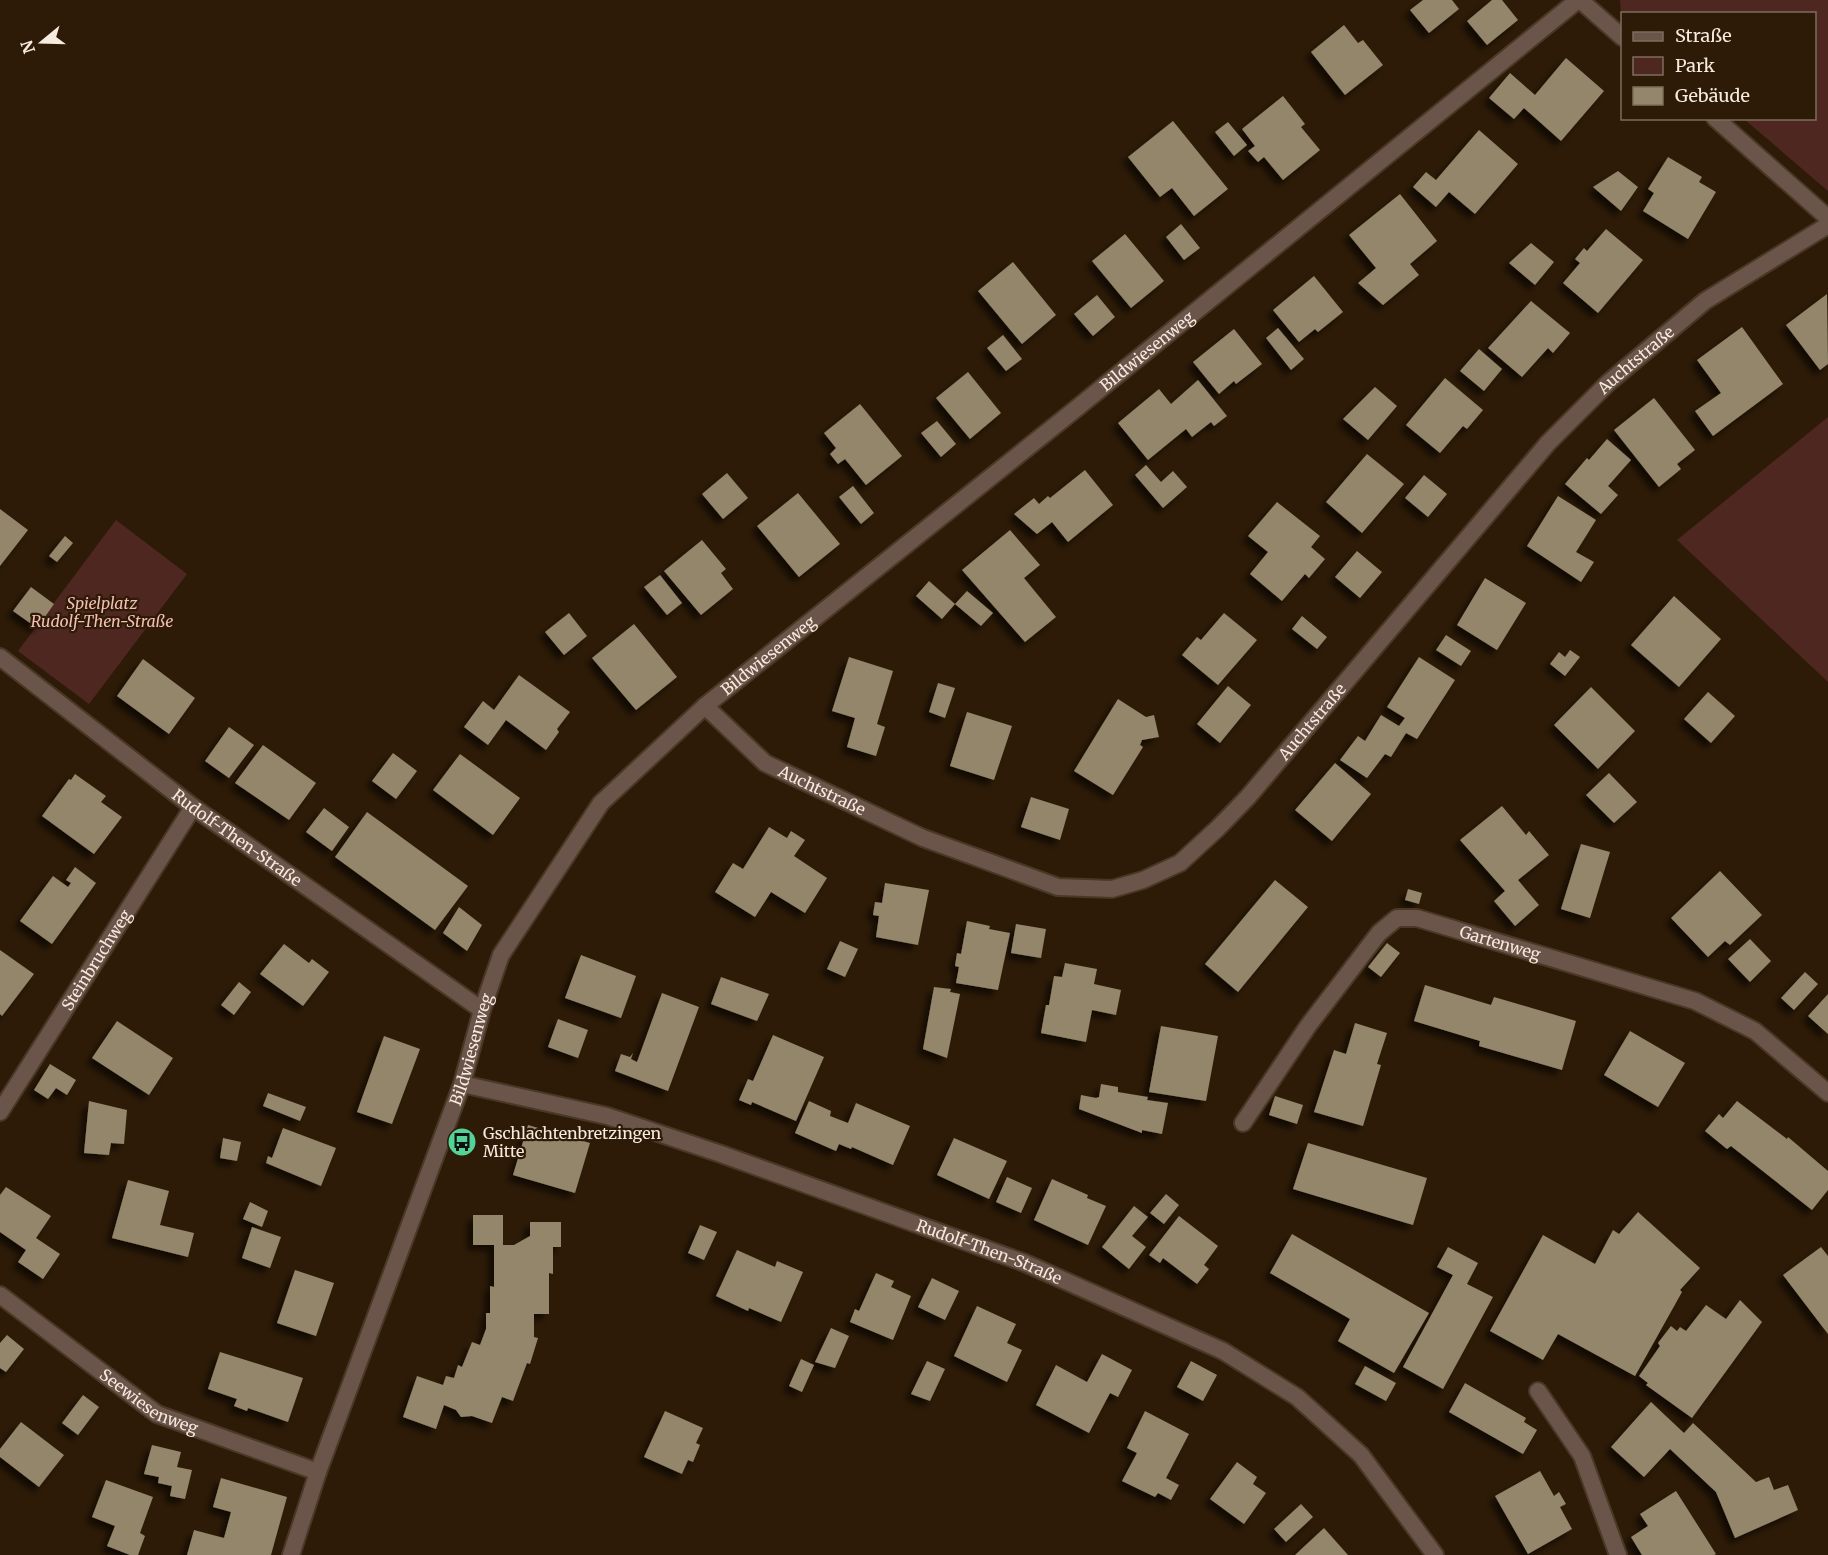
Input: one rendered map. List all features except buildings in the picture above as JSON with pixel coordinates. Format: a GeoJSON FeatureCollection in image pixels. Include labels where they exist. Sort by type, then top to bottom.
{"type":"FeatureCollection","features":[{"type":"Feature","properties":{"kind":"street"},"geometry":{"type":"LineString","coordinates":[[1579,0],[1621,35]]}},
{"type":"Feature","properties":{"kind":"street","name":"Bildwiesenweg"},"geometry":{"type":"LineString","coordinates":[[291,1555],[318,1472],[462,1084],[482,1010],[501,955],[601,803],[705,706],[1579,0]]}},
{"type":"Feature","properties":{"kind":"street"},"geometry":{"type":"LineString","coordinates":[[1717,120],[1828,218]]}},
{"type":"Feature","properties":{"kind":"street","name":"Auchtstraße"},"geometry":{"type":"LineString","coordinates":[[705,706],[765,763],[923,838],[1058,887],[1112,889],[1143,880],[1180,862],[1226,820],[1548,442],[1608,383],[1705,301],[1828,225]]}},
{"type":"Feature","properties":{"kind":"street","name":"Rudolf-Then-Straße"},"geometry":{"type":"LineString","coordinates":[[1,660],[193,807],[482,1010]]}},
{"type":"Feature","properties":{"kind":"street","name":"Steinbruchweg"},"geometry":{"type":"LineString","coordinates":[[0,1112],[193,807]]}},
{"type":"Feature","properties":{"kind":"street","name":"Gartenweg"},"geometry":{"type":"LineString","coordinates":[[1243,1124],[1308,1026],[1379,933],[1397,918],[1417,918],[1695,1001],[1755,1031],[1828,1093]]}},
{"type":"Feature","properties":{"kind":"street","name":"Rudolf-Then-Straße"},"geometry":{"type":"LineString","coordinates":[[462,1084],[607,1116],[732,1158],[1024,1263],[1223,1351],[1297,1397],[1362,1455],[1435,1555]]}},
{"type":"Feature","properties":{"kind":"street","name":"Seewiesenweg"},"geometry":{"type":"LineString","coordinates":[[0,1294],[157,1414],[318,1472]]}},
{"type":"Feature","properties":{"kind":"street"},"geometry":{"type":"LineString","coordinates":[[1538,1391],[1582,1456],[1618,1555]]}},
{"type":"Feature","properties":{"kind":"green space"},"geometry":{"type":"Polygon","coordinates":[[[1620,0],[1828,0],[1828,191],[1745,120],[1816,120],[1816,12],[1621,12],[1620,0]]]}},
{"type":"Feature","properties":{"kind":"green space"},"geometry":{"type":"Polygon","coordinates":[[[1828,417],[1828,682],[1677,540],[1828,417]]]}},
{"type":"Feature","properties":{"kind":"green space","name":"Spielplatz Rudolf-Then-Straße"},"geometry":{"type":"Polygon","coordinates":[[[116,520],[187,574],[89,704],[18,651],[116,520]]]}},
{"type":"Feature","properties":{"kind":"place","name":"Gschlachtenbretzingen Mitte"},"geometry":{"type":"Point","coordinates":[462,1142]}}]}
